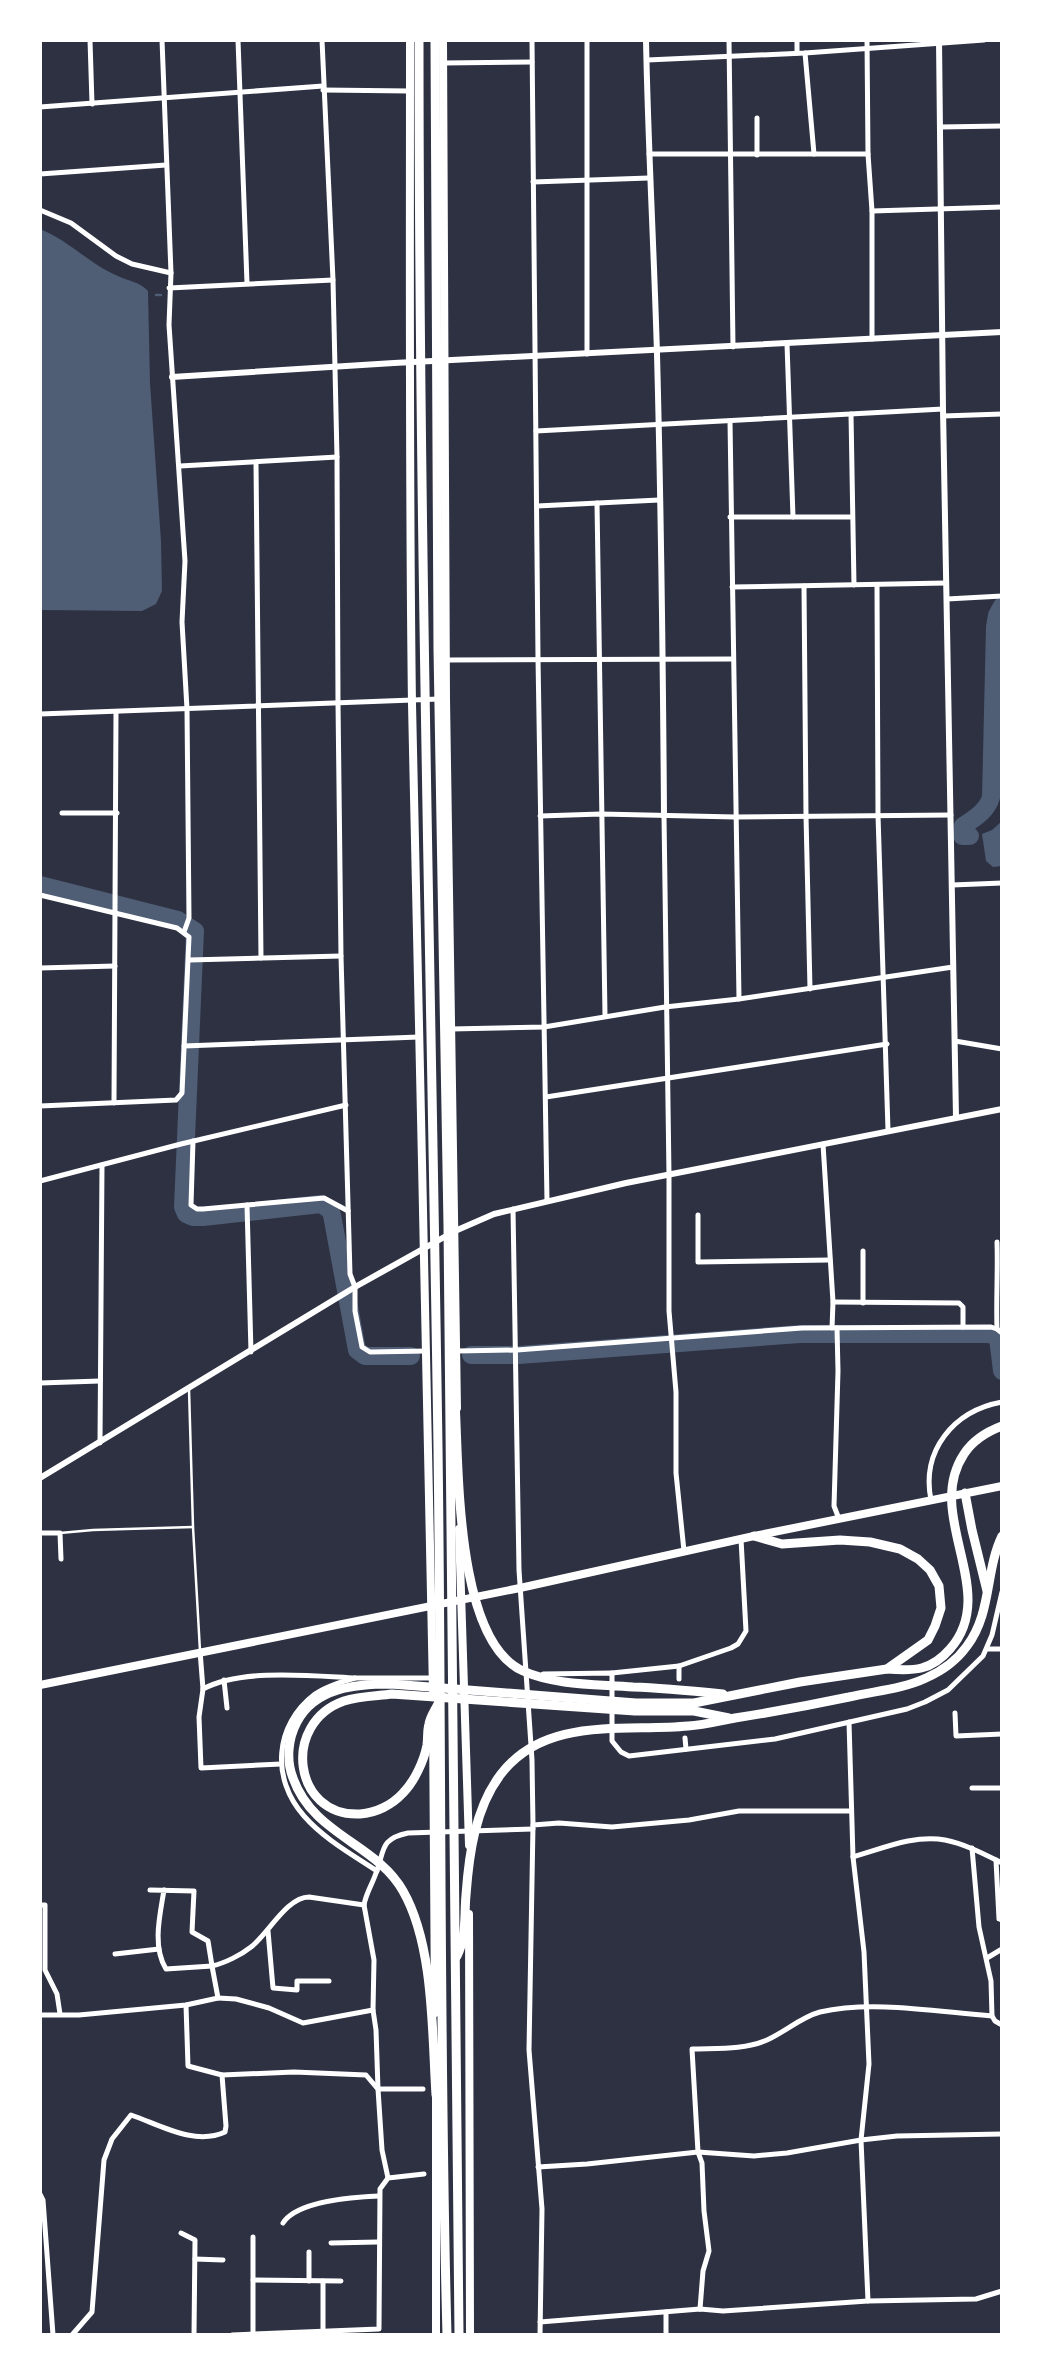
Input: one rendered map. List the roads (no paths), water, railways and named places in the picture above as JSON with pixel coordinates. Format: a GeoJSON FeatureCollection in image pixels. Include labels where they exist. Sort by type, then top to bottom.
{"type":"FeatureCollection","features":[{"type":"Feature","properties":{"kind":"highway"},"geometry":{"type":"LineString","coordinates":[[419,40],[419,344],[438,1436],[443,2177],[447,2335]]}},
{"type":"Feature","properties":{"kind":"highway"},"geometry":{"type":"LineString","coordinates":[[435,40],[438,635],[449,1306],[459,2335]]}},
{"type":"Feature","properties":{"kind":"highway"},"geometry":{"type":"LineString","coordinates":[[449,1306],[465,1544],[473,1593],[489,1636],[506,1659],[521,1670],[574,1683],[732,1695]]}},
{"type":"Feature","properties":{"kind":"highway"},"geometry":{"type":"LineString","coordinates":[[443,2177],[426,1965],[416,1917],[403,1889],[388,1869],[316,1815],[299,1794],[289,1767],[289,1742],[298,1720],[314,1702],[335,1690],[361,1684],[391,1684],[636,1707],[694,1703],[800,1682],[887,1670],[915,1671],[934,1663],[949,1651],[960,1636],[967,1619],[967,1580],[952,1518],[953,1478],[958,1463],[968,1448],[980,1437],[1002,1426]]}},
{"type":"Feature","properties":{"kind":"highway"},"geometry":{"type":"LineString","coordinates":[[965,1493],[989,1595]]}},
{"type":"Feature","properties":{"kind":"highway"},"geometry":{"type":"LineString","coordinates":[[754,1536],[782,1544],[840,1540],[870,1542],[900,1549],[918,1559],[930,1570],[939,1586],[941,1608],[935,1626],[928,1640],[887,1670]]}},
{"type":"Feature","properties":{"kind":"highway"},"geometry":{"type":"LineString","coordinates":[[455,1961],[464,1942],[466,1893],[476,1826],[482,1807],[500,1776],[523,1753],[552,1737],[569,1732],[690,1726],[805,1706],[925,1679],[950,1665],[968,1646],[989,1595],[1002,1536]]}},
{"type":"Feature","properties":{"kind":"highway"},"geometry":{"type":"LineString","coordinates":[[439,1702],[429,1722],[427,1747],[412,1782],[394,1801],[370,1813],[343,1813],[327,1807],[310,1788],[302,1767],[302,1746],[311,1726],[326,1710],[363,1697],[392,1694],[636,1707],[694,1711],[734,1718]]}},
{"type":"Feature","properties":{"kind":"main road"},"geometry":{"type":"LineString","coordinates":[[410,40],[412,699],[432,1606],[436,2335]]}},
{"type":"Feature","properties":{"kind":"main road"},"geometry":{"type":"LineString","coordinates":[[443,40],[446,699],[461,1600],[469,1831],[470,2335]]}},
{"type":"Feature","properties":{"kind":"main road"},"geometry":{"type":"LineString","coordinates":[[40,1685],[520,1588],[839,1518],[1002,1486]]}},
{"type":"Feature","properties":{"kind":"street"},"geometry":{"type":"LineString","coordinates":[[90,40],[92,104]]}},
{"type":"Feature","properties":{"kind":"street"},"geometry":{"type":"LineString","coordinates":[[162,40],[172,377],[185,561],[182,622],[187,709],[189,918],[184,930]]}},
{"type":"Feature","properties":{"kind":"street"},"geometry":{"type":"LineString","coordinates":[[238,40],[247,284]]}},
{"type":"Feature","properties":{"kind":"street"},"geometry":{"type":"LineString","coordinates":[[322,40],[335,368],[341,956],[350,1274],[362,1347],[370,1352],[428,1351]]}},
{"type":"Feature","properties":{"kind":"street"},"geometry":{"type":"LineString","coordinates":[[532,40],[547,1201]]}},
{"type":"Feature","properties":{"kind":"street"},"geometry":{"type":"LineString","coordinates":[[587,40],[587,354]]}},
{"type":"Feature","properties":{"kind":"street"},"geometry":{"type":"LineString","coordinates":[[646,40],[657,351],[663,660],[670,1342],[676,1392],[676,1473],[684,1551]]}},
{"type":"Feature","properties":{"kind":"street"},"geometry":{"type":"LineString","coordinates":[[729,40],[733,347]]}},
{"type":"Feature","properties":{"kind":"street"},"geometry":{"type":"LineString","coordinates":[[797,40],[797,53]]}},
{"type":"Feature","properties":{"kind":"street"},"geometry":{"type":"LineString","coordinates":[[867,40],[867,154],[872,211],[872,340]]}},
{"type":"Feature","properties":{"kind":"street"},"geometry":{"type":"LineString","coordinates":[[647,60],[805,53],[984,40]]}},
{"type":"Feature","properties":{"kind":"street"},"geometry":{"type":"LineString","coordinates":[[939,42],[956,1118]]}},
{"type":"Feature","properties":{"kind":"street"},"geometry":{"type":"LineString","coordinates":[[805,53],[814,154]]}},
{"type":"Feature","properties":{"kind":"street"},"geometry":{"type":"LineString","coordinates":[[443,63],[532,62]]}},
{"type":"Feature","properties":{"kind":"street"},"geometry":{"type":"LineString","coordinates":[[40,107],[323,88],[410,91]]}},
{"type":"Feature","properties":{"kind":"street"},"geometry":{"type":"LineString","coordinates":[[757,118],[757,155]]}},
{"type":"Feature","properties":{"kind":"street"},"geometry":{"type":"LineString","coordinates":[[940,127],[1002,126]]}},
{"type":"Feature","properties":{"kind":"street"},"geometry":{"type":"LineString","coordinates":[[649,154],[867,154]]}},
{"type":"Feature","properties":{"kind":"street"},"geometry":{"type":"LineString","coordinates":[[40,174],[166,165]]}},
{"type":"Feature","properties":{"kind":"street"},"geometry":{"type":"LineString","coordinates":[[533,182],[649,178]]}},
{"type":"Feature","properties":{"kind":"street"},"geometry":{"type":"LineString","coordinates":[[872,211],[1002,208]]}},
{"type":"Feature","properties":{"kind":"street"},"geometry":{"type":"LineString","coordinates":[[40,210],[71,223],[116,256],[132,264],[171,273]]}},
{"type":"Feature","properties":{"kind":"street"},"geometry":{"type":"LineString","coordinates":[[169,288],[333,280]]}},
{"type":"Feature","properties":{"kind":"street"},"geometry":{"type":"LineString","coordinates":[[172,377],[1002,332]]}},
{"type":"Feature","properties":{"kind":"street"},"geometry":{"type":"LineString","coordinates":[[787,344],[793,517]]}},
{"type":"Feature","properties":{"kind":"street"},"geometry":{"type":"LineString","coordinates":[[536,431],[851,414],[1002,414]]}},
{"type":"Feature","properties":{"kind":"street"},"geometry":{"type":"LineString","coordinates":[[851,414],[854,585]]}},
{"type":"Feature","properties":{"kind":"street"},"geometry":{"type":"LineString","coordinates":[[730,421],[739,999]]}},
{"type":"Feature","properties":{"kind":"street"},"geometry":{"type":"LineString","coordinates":[[180,466],[337,457]]}},
{"type":"Feature","properties":{"kind":"street"},"geometry":{"type":"LineString","coordinates":[[256,463],[261,958]]}},
{"type":"Feature","properties":{"kind":"street"},"geometry":{"type":"LineString","coordinates":[[537,506],[659,500]]}},
{"type":"Feature","properties":{"kind":"street"},"geometry":{"type":"LineString","coordinates":[[597,503],[605,1015]]}},
{"type":"Feature","properties":{"kind":"street"},"geometry":{"type":"LineString","coordinates":[[730,517],[852,517]]}},
{"type":"Feature","properties":{"kind":"street"},"geometry":{"type":"LineString","coordinates":[[732,587],[946,583]]}},
{"type":"Feature","properties":{"kind":"street"},"geometry":{"type":"LineString","coordinates":[[877,585],[878,815],[888,1130]]}},
{"type":"Feature","properties":{"kind":"street"},"geometry":{"type":"LineString","coordinates":[[804,586],[810,989]]}},
{"type":"Feature","properties":{"kind":"street"},"geometry":{"type":"LineString","coordinates":[[947,599],[1002,596]]}},
{"type":"Feature","properties":{"kind":"street"},"geometry":{"type":"LineString","coordinates":[[446,660],[733,659]]}},
{"type":"Feature","properties":{"kind":"street"},"geometry":{"type":"LineString","coordinates":[[40,714],[446,699]]}},
{"type":"Feature","properties":{"kind":"street"},"geometry":{"type":"LineString","coordinates":[[114,1103],[116,712]]}},
{"type":"Feature","properties":{"kind":"street"},"geometry":{"type":"LineString","coordinates":[[62,813],[117,813]]}},
{"type":"Feature","properties":{"kind":"street"},"geometry":{"type":"LineString","coordinates":[[540,816],[951,815]]}},
{"type":"Feature","properties":{"kind":"street"},"geometry":{"type":"LineString","coordinates":[[952,885],[1002,883]]}},
{"type":"Feature","properties":{"kind":"street"},"geometry":{"type":"LineString","coordinates":[[40,895],[116,906],[184,930],[189,937],[193,960],[182,1093],[176,1100],[40,1106]]}},
{"type":"Feature","properties":{"kind":"street"},"geometry":{"type":"LineString","coordinates":[[193,960],[341,956]]}},
{"type":"Feature","properties":{"kind":"street"},"geometry":{"type":"LineString","coordinates":[[40,968],[116,966]]}},
{"type":"Feature","properties":{"kind":"street"},"geometry":{"type":"LineString","coordinates":[[451,1029],[544,1027],[605,1015],[739,999],[953,967]]}},
{"type":"Feature","properties":{"kind":"street"},"geometry":{"type":"LineString","coordinates":[[186,1046],[419,1037]]}},
{"type":"Feature","properties":{"kind":"street"},"geometry":{"type":"LineString","coordinates":[[955,1041],[1002,1048]]}},
{"type":"Feature","properties":{"kind":"street"},"geometry":{"type":"LineString","coordinates":[[546,1097],[887,1044]]}},
{"type":"Feature","properties":{"kind":"street"},"geometry":{"type":"LineString","coordinates":[[40,1181],[346,1105]]}},
{"type":"Feature","properties":{"kind":"street"},"geometry":{"type":"LineString","coordinates":[[40,1478],[353,1288],[455,1231],[494,1214],[823,1143],[1002,1109]]}},
{"type":"Feature","properties":{"kind":"street"},"geometry":{"type":"LineString","coordinates":[[188,1143],[191,1205],[197,1209],[247,1209],[324,1198],[348,1211]]}},
{"type":"Feature","properties":{"kind":"street"},"geometry":{"type":"LineString","coordinates":[[823,1143],[838,1371],[834,1506],[839,1518]]}},
{"type":"Feature","properties":{"kind":"street"},"geometry":{"type":"LineString","coordinates":[[100,1443],[102,1165]]}},
{"type":"Feature","properties":{"kind":"street"},"geometry":{"type":"LineString","coordinates":[[247,1209],[251,1352]]}},
{"type":"Feature","properties":{"kind":"street"},"geometry":{"type":"LineString","coordinates":[[513,1209],[520,1588],[533,1827],[529,2050],[542,2209],[540,2335]]}},
{"type":"Feature","properties":{"kind":"street"},"geometry":{"type":"LineString","coordinates":[[698,1214],[698,1262],[830,1261]]}},
{"type":"Feature","properties":{"kind":"street"},"geometry":{"type":"LineString","coordinates":[[457,1351],[517,1353],[836,1331],[963,1327],[999,1331],[995,1288],[1000,1281],[997,1242]]}},
{"type":"Feature","properties":{"kind":"street"},"geometry":{"type":"LineString","coordinates":[[863,1251],[863,1303]]}},
{"type":"Feature","properties":{"kind":"street"},"geometry":{"type":"LineString","coordinates":[[833,1302],[959,1303],[963,1307],[963,1327]]}},
{"type":"Feature","properties":{"kind":"street"},"geometry":{"type":"LineString","coordinates":[[40,1383],[100,1381]]}},
{"type":"Feature","properties":{"kind":"street"},"geometry":{"type":"LineString","coordinates":[[931,1500],[929,1468],[945,1435],[959,1420],[975,1409],[1002,1402]]}},
{"type":"Feature","properties":{"kind":"street"},"geometry":{"type":"LineString","coordinates":[[40,1533],[60,1533],[61,1559]]}},
{"type":"Feature","properties":{"kind":"street"},"geometry":{"type":"LineString","coordinates":[[526,1675],[612,1673],[679,1666],[738,1644],[746,1631],[741,1539]]}},
{"type":"Feature","properties":{"kind":"street"},"geometry":{"type":"LineString","coordinates":[[612,1673],[612,1741],[615,1747],[629,1756],[775,1739],[907,1709],[937,1697],[961,1679],[987,1649],[1002,1592]]}},
{"type":"Feature","properties":{"kind":"street"},"geometry":{"type":"LineString","coordinates":[[987,1649],[1002,1649]]}},
{"type":"Feature","properties":{"kind":"street"},"geometry":{"type":"LineString","coordinates":[[200,1651],[203,1689],[199,1717],[201,1768],[281,1764]]}},
{"type":"Feature","properties":{"kind":"street"},"geometry":{"type":"LineString","coordinates":[[679,1666],[679,1679]]}},
{"type":"Feature","properties":{"kind":"street"},"geometry":{"type":"LineString","coordinates":[[203,1689],[224,1680],[323,1675],[355,1678],[433,1678]]}},
{"type":"Feature","properties":{"kind":"street"},"geometry":{"type":"LineString","coordinates":[[355,1678],[317,1693],[296,1714],[281,1748],[281,1764],[284,1783],[306,1818],[377,1871]]}},
{"type":"Feature","properties":{"kind":"street"},"geometry":{"type":"LineString","coordinates":[[224,1680],[227,1708]]}},
{"type":"Feature","properties":{"kind":"street"},"geometry":{"type":"LineString","coordinates":[[955,1713],[956,1736],[1002,1734]]}},
{"type":"Feature","properties":{"kind":"street"},"geometry":{"type":"LineString","coordinates":[[849,1723],[853,1857],[864,1952],[869,2064],[861,2140],[868,2301]]}},
{"type":"Feature","properties":{"kind":"street"},"geometry":{"type":"LineString","coordinates":[[685,1738],[686,1749]]}},
{"type":"Feature","properties":{"kind":"street"},"geometry":{"type":"LineString","coordinates":[[972,1788],[1002,1788]]}},
{"type":"Feature","properties":{"kind":"street"},"geometry":{"type":"LineString","coordinates":[[388,2178],[382,2150],[378,2089],[373,2010],[374,1960],[364,1905],[382,1850],[388,1841],[396,1835],[559,1823],[612,1827],[689,1820],[739,1811],[851,1811]]}},
{"type":"Feature","properties":{"kind":"street"},"geometry":{"type":"LineString","coordinates":[[853,1857],[930,1838],[947,1840],[972,1849],[999,1862],[999,1919],[1002,1920]]}},
{"type":"Feature","properties":{"kind":"street"},"geometry":{"type":"LineString","coordinates":[[972,1849],[979,1927],[987,1958],[992,2015],[1002,2025]]}},
{"type":"Feature","properties":{"kind":"street"},"geometry":{"type":"LineString","coordinates":[[150,1890],[194,1891],[192,1932],[208,1941],[218,1998]]}},
{"type":"Feature","properties":{"kind":"street"},"geometry":{"type":"LineString","coordinates":[[164,1890],[159,1949],[166,1969],[221,1964],[251,1947],[292,1903],[301,1897],[364,1905]]}},
{"type":"Feature","properties":{"kind":"street"},"geometry":{"type":"LineString","coordinates":[[40,1905],[46,1905],[45,1970],[57,1994],[61,2014]]}},
{"type":"Feature","properties":{"kind":"street"},"geometry":{"type":"LineString","coordinates":[[268,1931],[273,1989],[297,1990],[297,1982],[329,1981]]}},
{"type":"Feature","properties":{"kind":"street"},"geometry":{"type":"LineString","coordinates":[[115,1954],[159,1949]]}},
{"type":"Feature","properties":{"kind":"street"},"geometry":{"type":"LineString","coordinates":[[987,1958],[1002,1949]]}},
{"type":"Feature","properties":{"kind":"street"},"geometry":{"type":"LineString","coordinates":[[40,2015],[79,2015],[186,2005],[218,1998],[236,1999],[269,2008],[303,2023],[373,2010]]}},
{"type":"Feature","properties":{"kind":"street"},"geometry":{"type":"LineString","coordinates":[[186,2005],[188,2066],[222,2075],[294,2072],[366,2075],[378,2089]]}},
{"type":"Feature","properties":{"kind":"street"},"geometry":{"type":"LineString","coordinates":[[700,2309],[703,2271],[709,2252],[702,2163],[698,2152],[692,2049],[748,2046],[766,2040],[810,2015],[821,2012],[866,2007],[992,2015]]}},
{"type":"Feature","properties":{"kind":"street"},"geometry":{"type":"LineString","coordinates":[[72,2335],[92,2312],[104,2160],[112,2139],[131,2115],[194,2137],[211,2138],[225,2132],[222,2075]]}},
{"type":"Feature","properties":{"kind":"street"},"geometry":{"type":"LineString","coordinates":[[378,2089],[423,2088]]}},
{"type":"Feature","properties":{"kind":"street"},"geometry":{"type":"LineString","coordinates":[[538,2167],[698,2152],[754,2156],[897,2136],[1002,2134]]}},
{"type":"Feature","properties":{"kind":"street"},"geometry":{"type":"LineString","coordinates":[[232,2335],[379,2332],[380,2189],[388,2178],[424,2174]]}},
{"type":"Feature","properties":{"kind":"street"},"geometry":{"type":"LineString","coordinates":[[40,2194],[43,2200],[48,2252],[53,2335]]}},
{"type":"Feature","properties":{"kind":"street"},"geometry":{"type":"LineString","coordinates":[[282,2223],[300,2209],[354,2197],[379,2196]]}},
{"type":"Feature","properties":{"kind":"street"},"geometry":{"type":"LineString","coordinates":[[181,2233],[195,2240],[194,2335]]}},
{"type":"Feature","properties":{"kind":"street"},"geometry":{"type":"LineString","coordinates":[[253,2237],[253,2334]]}},
{"type":"Feature","properties":{"kind":"street"},"geometry":{"type":"LineString","coordinates":[[331,2243],[379,2242]]}},
{"type":"Feature","properties":{"kind":"street"},"geometry":{"type":"LineString","coordinates":[[309,2252],[309,2281]]}},
{"type":"Feature","properties":{"kind":"street"},"geometry":{"type":"LineString","coordinates":[[195,2259],[223,2260]]}},
{"type":"Feature","properties":{"kind":"street"},"geometry":{"type":"LineString","coordinates":[[253,2280],[341,2281]]}},
{"type":"Feature","properties":{"kind":"street"},"geometry":{"type":"LineString","coordinates":[[323,2281],[323,2332]]}},
{"type":"Feature","properties":{"kind":"street"},"geometry":{"type":"LineString","coordinates":[[540,2322],[700,2309],[723,2311],[868,2301],[976,2299],[1002,2291]]}},
{"type":"Feature","properties":{"kind":"street"},"geometry":{"type":"LineString","coordinates":[[666,2312],[666,2335]]}},
{"type":"Feature","properties":{"kind":"lane"},"geometry":{"type":"LineString","coordinates":[[189,1390],[200,1651]]}},
{"type":"Feature","properties":{"kind":"lane"},"geometry":{"type":"LineString","coordinates":[[60,1533],[193,1527]]}},
{"type":"Feature","properties":{"kind":"water"},"geometry":{"type":"Polygon","coordinates":[[[40,229],[108,271],[148,291],[150,383],[162,591],[156,604],[142,611],[40,610],[40,229]]]}},
{"type":"Feature","properties":{"kind":"water"},"geometry":{"type":"Polygon","coordinates":[[[1002,821],[1002,866],[993,867],[986,861],[982,834],[1002,821]]]}},
{"type":"Feature","properties":{"kind":"waterway"},"geometry":{"type":"LineString","coordinates":[[156,295],[161,295]]}},
{"type":"Feature","properties":{"kind":"waterway"},"geometry":{"type":"LineString","coordinates":[[970,836],[962,836],[963,826],[984,810],[991,797],[995,627],[1002,606]]}},
{"type":"Feature","properties":{"kind":"waterway"},"geometry":{"type":"LineString","coordinates":[[40,885],[178,920],[195,931],[183,1207],[186,1214],[203,1217],[321,1204],[330,1210],[332,1215],[357,1350],[365,1356],[411,1356]]}},
{"type":"Feature","properties":{"kind":"waterway"},"geometry":{"type":"LineString","coordinates":[[471,1355],[519,1355],[800,1334],[990,1334],[998,1338],[1002,1371]]}}]}
